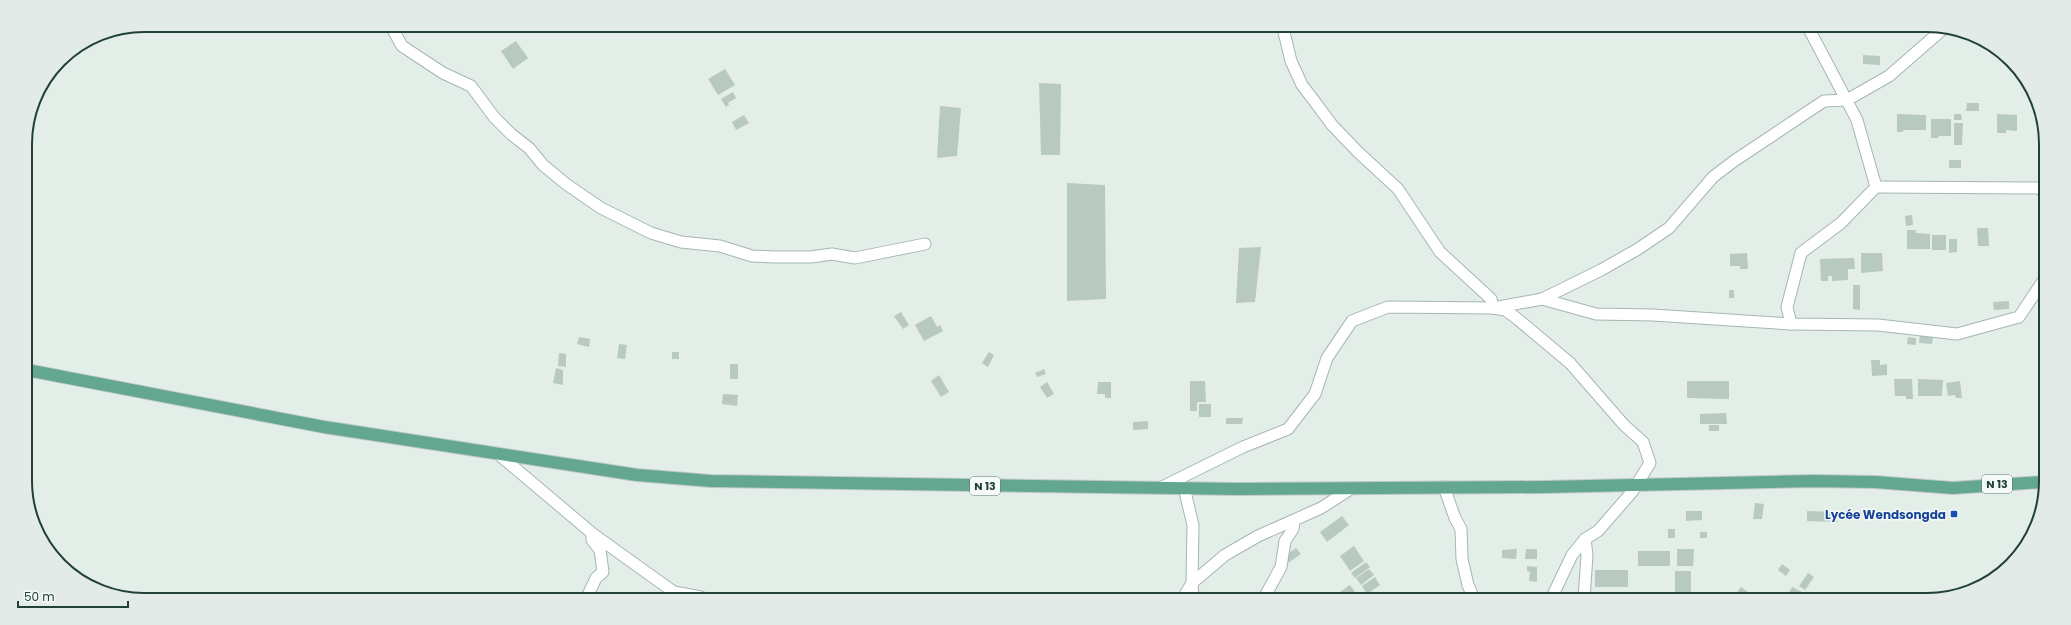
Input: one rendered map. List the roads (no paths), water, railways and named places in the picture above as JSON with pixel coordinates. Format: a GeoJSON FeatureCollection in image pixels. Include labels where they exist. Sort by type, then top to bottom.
{"type":"FeatureCollection","features":[{"type":"Feature","properties":{"kind":"main road","name":"N 13"},"geometry":{"type":"LineString","coordinates":[[32,371],[317,425],[637,475],[711,481],[1187,489],[1444,487],[1814,481],[1875,482],[1953,488],[2039,482]]}},
{"type":"Feature","properties":{"kind":"street"},"geometry":{"type":"LineString","coordinates":[[394,32],[402,46],[443,72],[471,86],[494,117],[511,134],[529,148],[543,165],[566,184],[620,219],[664,239],[720,246],[752,256],[776,258],[811,257],[832,254],[856,258],[925,244]]}},
{"type":"Feature","properties":{"kind":"street"},"geometry":{"type":"LineString","coordinates":[[1284,32],[1291,61],[1306,91],[1332,124],[1358,152],[1398,189],[1440,252],[1491,299],[1493,308]]}},
{"type":"Feature","properties":{"kind":"street"},"geometry":{"type":"LineString","coordinates":[[1811,32],[1857,120],[1876,187]]}},
{"type":"Feature","properties":{"kind":"street"},"geometry":{"type":"LineString","coordinates":[[1493,308],[1542,299],[1638,250],[1669,228],[1713,177],[1774,133],[1824,101],[1847,100],[1889,76],[1939,33]]}},
{"type":"Feature","properties":{"kind":"street"},"geometry":{"type":"LineString","coordinates":[[1791,324],[1787,307],[1801,253],[1842,223],[1876,187],[2039,188]]}},
{"type":"Feature","properties":{"kind":"street"},"geometry":{"type":"LineString","coordinates":[[1542,299],[1596,314],[1653,315],[1791,324],[1878,325],[1957,334],[2020,317],[2039,287]]}},
{"type":"Feature","properties":{"kind":"street"},"geometry":{"type":"LineString","coordinates":[[1160,488],[1243,447],[1288,429],[1315,394],[1327,358],[1352,321],[1388,307],[1493,308],[1505,310],[1570,363],[1624,425],[1643,442],[1650,463],[1635,484],[1632,492],[1598,531],[1585,539],[1572,555],[1554,593]]}},
{"type":"Feature","properties":{"kind":"street"},"geometry":{"type":"LineString","coordinates":[[496,453],[593,534],[674,592],[679,593]]}},
{"type":"Feature","properties":{"kind":"street"},"geometry":{"type":"LineString","coordinates":[[1444,487],[1461,530],[1462,559],[1471,593]]}},
{"type":"Feature","properties":{"kind":"street"},"geometry":{"type":"LineString","coordinates":[[1186,593],[1192,583],[1225,555],[1258,536],[1321,508],[1352,488]]}},
{"type":"Feature","properties":{"kind":"street"},"geometry":{"type":"LineString","coordinates":[[1187,489],[1186,496],[1193,525],[1193,593]]}},
{"type":"Feature","properties":{"kind":"street"},"geometry":{"type":"LineString","coordinates":[[1267,593],[1281,567],[1285,541],[1293,529],[1294,521]]}},
{"type":"Feature","properties":{"kind":"street"},"geometry":{"type":"LineString","coordinates":[[589,593],[596,578],[603,572],[600,550],[592,540],[593,534]]}},
{"type":"Feature","properties":{"kind":"street"},"geometry":{"type":"LineString","coordinates":[[1584,593],[1587,555],[1585,539]]}},
{"type":"Feature","properties":{"kind":"place","name":"Lycée Wendsongda"},"geometry":{"type":"Point","coordinates":[1954,514]}}]}
